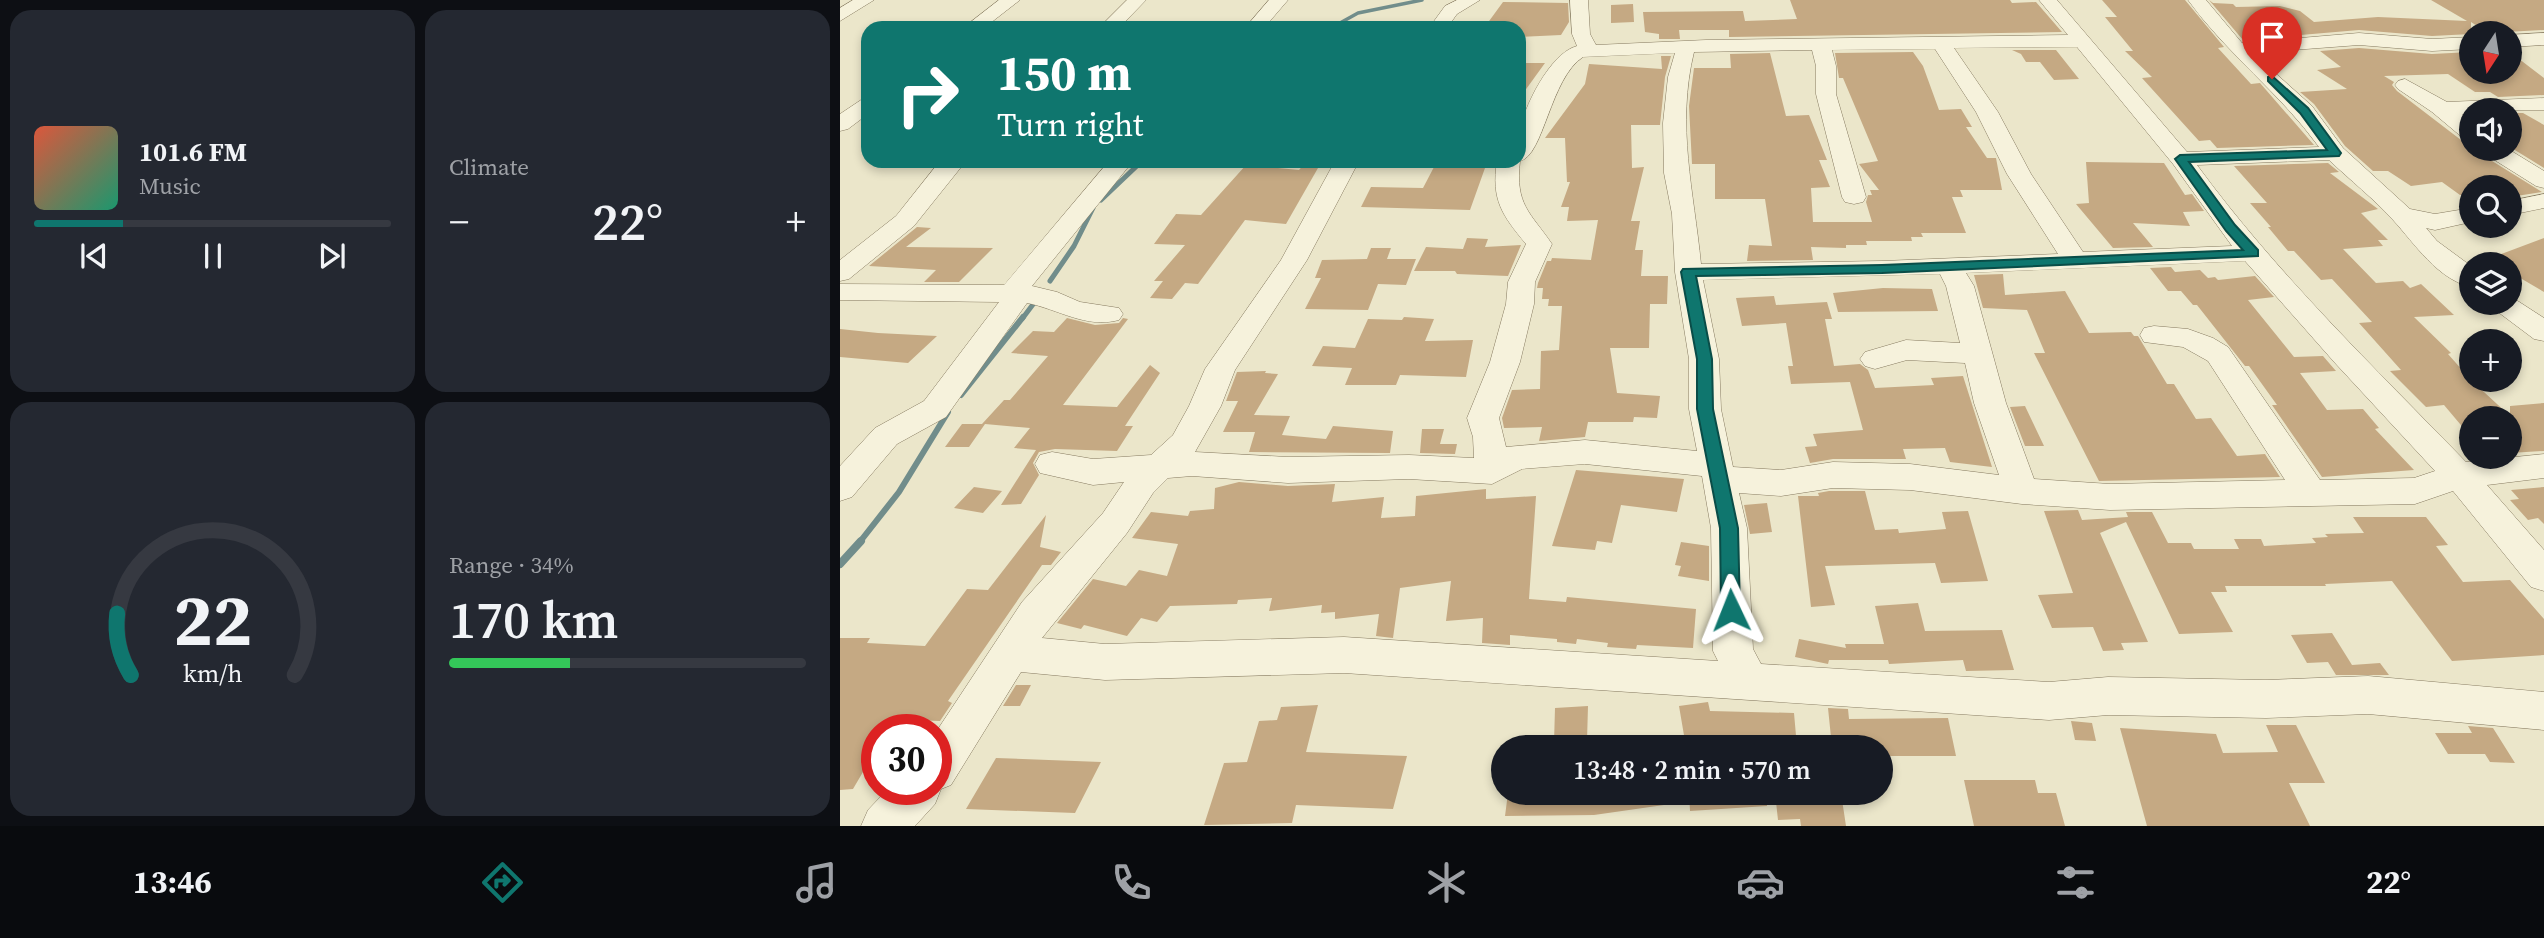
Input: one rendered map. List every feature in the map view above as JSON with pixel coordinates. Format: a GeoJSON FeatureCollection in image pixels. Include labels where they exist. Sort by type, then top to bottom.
{"type":"FeatureCollection","features":[{"type":"Feature","properties":{"kind":"street"},"geometry":{"type":"LineString","coordinates":[[840,16],[865,0]]}},
{"type":"Feature","properties":{"kind":"street"},"geometry":{"type":"LineString","coordinates":[[982,21],[1011,0]]}},
{"type":"Feature","properties":{"kind":"street"},"geometry":{"type":"LineString","coordinates":[[1115,21],[1137,0]]}},
{"type":"Feature","properties":{"kind":"street"},"geometry":{"type":"LineString","coordinates":[[1260,21],[1279,0]]}},
{"type":"Feature","properties":{"kind":"street"},"geometry":{"type":"LineString","coordinates":[[1443,21],[1451,10],[1471,0]]}},
{"type":"Feature","properties":{"kind":"street"},"geometry":{"type":"LineString","coordinates":[[1579,0],[1581,34],[1589,50]]}},
{"type":"Feature","properties":{"kind":"street"},"geometry":{"type":"LineString","coordinates":[[2048,0],[2180,159],[2230,228],[2355,366],[2459,475],[2544,576]]}},
{"type":"Feature","properties":{"kind":"street"},"geometry":{"type":"LineString","coordinates":[[2197,0],[2237,49],[2304,111],[2335,153],[2402,215],[2428,247],[2459,270]]}},
{"type":"Feature","properties":{"kind":"street"},"geometry":{"type":"LineString","coordinates":[[2237,49],[2359,39],[2432,45],[2459,44]]}},
{"type":"Feature","properties":{"kind":"street"},"geometry":{"type":"LineString","coordinates":[[2522,41],[2544,40]]}},
{"type":"Feature","properties":{"kind":"street"},"geometry":{"type":"LineString","coordinates":[[1526,147],[1538,108],[1564,62],[1570,55],[1589,50],[2084,41]]}},
{"type":"Feature","properties":{"kind":"street"},"geometry":{"type":"LineString","coordinates":[[1942,43],[1950,60],[1987,112],[2019,174],[2075,260]]}},
{"type":"Feature","properties":{"kind":"street"},"geometry":{"type":"LineString","coordinates":[[1821,46],[1826,66],[1826,94],[1854,197]]}},
{"type":"Feature","properties":{"kind":"street"},"geometry":{"type":"LineString","coordinates":[[1686,47],[1678,77],[1674,123],[1676,173],[1684,214],[1688,272],[1704,359],[1705,409],[1729,528],[1733,651],[1749,681]]}},
{"type":"Feature","properties":{"kind":"street"},"geometry":{"type":"LineString","coordinates":[[2405,85],[2459,123]]}},
{"type":"Feature","properties":{"kind":"street"},"geometry":{"type":"LineString","coordinates":[[2442,109],[2544,104]]}},
{"type":"Feature","properties":{"kind":"street"},"geometry":{"type":"LineString","coordinates":[[840,124],[861,109]]}},
{"type":"Feature","properties":{"kind":"street"},"geometry":{"type":"LineString","coordinates":[[2180,159],[2335,153]]}},
{"type":"Feature","properties":{"kind":"street"},"geometry":{"type":"LineString","coordinates":[[2512,161],[2544,181]]}},
{"type":"Feature","properties":{"kind":"street"},"geometry":{"type":"LineString","coordinates":[[840,273],[905,221],[946,168]]}},
{"type":"Feature","properties":{"kind":"street"},"geometry":{"type":"LineString","coordinates":[[840,488],[886,436],[935,410],[1015,294],[1115,168]]}},
{"type":"Feature","properties":{"kind":"street"},"geometry":{"type":"LineString","coordinates":[[952,744],[1036,614],[1115,523],[1141,484],[1184,443],[1205,406],[1220,369],[1294,260],[1343,168]]}},
{"type":"Feature","properties":{"kind":"street"},"geometry":{"type":"LineString","coordinates":[[1492,471],[1489,437],[1483,425],[1485,409],[1505,362],[1520,304],[1518,298],[1521,283],[1539,244],[1513,213],[1505,190],[1508,168]]}},
{"type":"Feature","properties":{"kind":"street"},"geometry":{"type":"LineString","coordinates":[[2522,206],[2544,201]]}},
{"type":"Feature","properties":{"kind":"street"},"geometry":{"type":"LineString","coordinates":[[2402,215],[2435,222],[2459,217]]}},
{"type":"Feature","properties":{"kind":"street"},"geometry":{"type":"LineString","coordinates":[[1688,272],[1949,266],[2254,253]]}},
{"type":"Feature","properties":{"kind":"street"},"geometry":{"type":"LineString","coordinates":[[1949,266],[1960,286],[1990,403],[2022,491]]}},
{"type":"Feature","properties":{"kind":"street"},"geometry":{"type":"LineString","coordinates":[[840,292],[1015,294],[1047,298],[1075,310],[1109,314]]}},
{"type":"Feature","properties":{"kind":"street"},"geometry":{"type":"LineString","coordinates":[[2521,315],[2544,332]]}},
{"type":"Feature","properties":{"kind":"street"},"geometry":{"type":"LineString","coordinates":[[2154,335],[2186,337],[2206,344],[2218,354],[2310,492]]}},
{"type":"Feature","properties":{"kind":"street"},"geometry":{"type":"LineString","coordinates":[[1875,359],[1906,350],[1979,354]]}},
{"type":"Feature","properties":{"kind":"street"},"geometry":{"type":"LineString","coordinates":[[1052,464],[1093,472],[1129,470],[1161,464],[1288,470],[1409,467],[1492,471],[1515,457],[1585,452],[1781,483],[1833,475],[1910,477],[2022,491],[2110,497],[2416,491],[2459,475],[2544,467]]}},
{"type":"Feature","properties":{"kind":"street"},"geometry":{"type":"LineString","coordinates":[[1009,653],[1104,662],[1344,655],[2049,701],[2108,696],[2266,699],[2368,695],[2544,711]]}},
{"type":"Feature","properties":{"kind":"street"},"geometry":{"type":"LineString","coordinates":[[884,826],[904,805]]}},
{"type":"Feature","properties":{"kind":"building"},"geometry":{"type":"Polygon","coordinates":[[[1790,0],[2036,2],[2062,32],[1729,37],[1729,30],[1679,30],[1680,39],[1659,39],[1659,34],[1645,32],[1643,12],[1743,11],[1745,21],[1797,19],[1790,0]]]}},
{"type":"Feature","properties":{"kind":"building"},"geometry":{"type":"Polygon","coordinates":[[[2102,0],[2185,0],[2224,47],[2218,48],[2251,84],[2260,83],[2314,145],[2217,148],[2210,140],[2199,141],[2142,78],[2152,77],[2125,51],[2133,51],[2105,17],[2117,17],[2102,0]]]}},
{"type":"Feature","properties":{"kind":"building"},"geometry":{"type":"Polygon","coordinates":[[[2209,0],[2213,3],[2233,4],[2236,7],[2280,6],[2300,11],[2314,22],[2378,17],[2467,21],[2459,21],[2459,35],[2432,36],[2359,30],[2243,40],[2209,0]]]}},
{"type":"Feature","properties":{"kind":"building"},"geometry":{"type":"Polygon","coordinates":[[[2431,0],[2544,0],[2544,30],[2522,31],[2522,21],[2467,21],[2431,0]]]}},
{"type":"Feature","properties":{"kind":"building"},"geometry":{"type":"Polygon","coordinates":[[[1503,2],[1568,3],[1569,22],[1561,35],[1526,37],[1526,21],[1489,21],[1503,2]]]}},
{"type":"Feature","properties":{"kind":"building"},"geometry":{"type":"Polygon","coordinates":[[[1633,4],[1634,22],[1611,23],[1611,5],[1633,4]]]}},
{"type":"Feature","properties":{"kind":"building"},"geometry":{"type":"Polygon","coordinates":[[[2359,48],[2432,54],[2459,53],[2459,81],[2448,74],[2384,76],[2394,82],[2392,85],[2397,91],[2459,138],[2459,161],[2492,161],[2515,175],[2459,175],[2459,194],[2442,182],[2411,186],[2388,171],[2373,171],[2345,146],[2314,104],[2300,92],[2347,89],[2317,70],[2341,67],[2320,51],[2359,48]]]}},
{"type":"Feature","properties":{"kind":"building"},"geometry":{"type":"Polygon","coordinates":[[[2012,50],[2056,50],[2079,79],[2054,80],[2040,62],[2026,62],[2021,54],[2012,50]]]}},
{"type":"Feature","properties":{"kind":"building"},"geometry":{"type":"Polygon","coordinates":[[[1913,52],[1923,66],[1939,110],[1961,109],[1972,127],[1966,127],[1987,158],[1996,158],[2002,190],[1960,190],[1963,197],[1952,197],[1966,233],[1921,233],[1923,237],[1911,237],[1912,241],[1866,241],[1867,245],[1846,245],[1846,248],[1811,247],[1813,260],[1747,261],[1749,245],[1772,246],[1765,199],[1715,199],[1715,164],[1692,164],[1689,106],[1694,68],[1731,68],[1730,54],[1770,53],[1786,116],[1809,115],[1827,160],[1819,160],[1830,187],[1811,188],[1813,222],[1872,222],[1866,202],[1868,195],[1872,195],[1870,190],[1879,190],[1859,164],[1878,161],[1843,78],[1839,78],[1835,53],[1913,52]]]}},
{"type":"Feature","properties":{"kind":"building"},"geometry":{"type":"Polygon","coordinates":[[[1661,56],[1671,56],[1665,77],[1660,125],[1631,125],[1632,168],[1644,167],[1631,221],[1640,221],[1635,250],[1643,250],[1641,276],[1668,276],[1667,304],[1650,304],[1649,348],[1610,348],[1617,393],[1660,396],[1657,418],[1634,417],[1633,422],[1588,422],[1585,437],[1539,441],[1542,427],[1504,428],[1502,418],[1512,390],[1540,389],[1541,351],[1559,350],[1562,306],[1548,306],[1549,299],[1542,299],[1543,288],[1537,288],[1538,283],[1547,261],[1552,258],[1591,260],[1598,220],[1567,221],[1569,207],[1561,207],[1570,182],[1567,182],[1565,138],[1545,138],[1585,84],[1589,64],[1662,69],[1661,56]]]}},
{"type":"Feature","properties":{"kind":"building"},"geometry":{"type":"Polygon","coordinates":[[[2522,61],[2544,78],[2544,95],[2498,97],[2490,92],[2475,92],[2463,84],[2522,84],[2522,61]]]}},
{"type":"Feature","properties":{"kind":"building"},"geometry":{"type":"Polygon","coordinates":[[[1526,63],[1545,63],[1526,89],[1526,63]]]}},
{"type":"Feature","properties":{"kind":"building"},"geometry":{"type":"Polygon","coordinates":[[[2522,113],[2544,125],[2544,168],[2522,154],[2522,113]]]}},
{"type":"Feature","properties":{"kind":"building"},"geometry":{"type":"Polygon","coordinates":[[[2086,162],[2164,163],[2185,195],[2192,194],[2204,211],[2183,212],[2190,226],[2133,223],[2153,247],[2113,248],[2076,204],[2089,203],[2086,162]]]}},
{"type":"Feature","properties":{"kind":"building"},"geometry":{"type":"Polygon","coordinates":[[[2328,163],[2339,172],[2330,173],[2378,209],[2361,213],[2388,240],[2378,240],[2383,246],[2343,249],[2376,283],[2403,281],[2410,288],[2421,284],[2454,315],[2414,317],[2451,353],[2448,354],[2459,366],[2459,392],[2484,392],[2499,406],[2459,406],[2459,423],[2444,405],[2426,407],[2390,371],[2401,370],[2359,323],[2372,322],[2332,279],[2321,280],[2294,251],[2288,251],[2268,227],[2271,227],[2250,203],[2267,203],[2234,166],[2328,163]]]}},
{"type":"Feature","properties":{"kind":"building"},"geometry":{"type":"Polygon","coordinates":[[[1243,168],[1318,168],[1286,224],[1245,220],[1198,284],[1185,283],[1172,299],[1150,298],[1163,281],[1154,281],[1185,245],[1154,244],[1176,214],[1201,215],[1243,168]]]}},
{"type":"Feature","properties":{"kind":"building"},"geometry":{"type":"Polygon","coordinates":[[[1433,168],[1485,168],[1470,210],[1361,207],[1371,187],[1423,188],[1433,168]]]}},
{"type":"Feature","properties":{"kind":"building"},"geometry":{"type":"Polygon","coordinates":[[[2522,180],[2542,192],[2522,195],[2522,180]]]}},
{"type":"Feature","properties":{"kind":"building"},"geometry":{"type":"Polygon","coordinates":[[[917,227],[931,228],[906,247],[993,248],[959,282],[924,282],[936,270],[869,266],[917,227]]]}},
{"type":"Feature","properties":{"kind":"building"},"geometry":{"type":"Polygon","coordinates":[[[1467,238],[1488,239],[1485,247],[1521,245],[1508,276],[1457,274],[1455,271],[1414,271],[1426,247],[1463,249],[1467,238]]]}},
{"type":"Feature","properties":{"kind":"building"},"geometry":{"type":"Polygon","coordinates":[[[2544,238],[2544,292],[2522,279],[2522,252],[2507,252],[2544,238]]]}},
{"type":"Feature","properties":{"kind":"building"},"geometry":{"type":"Polygon","coordinates":[[[1371,248],[1391,248],[1387,259],[1416,259],[1406,285],[1378,284],[1368,310],[1305,309],[1321,278],[1315,278],[1322,260],[1367,259],[1371,248]]]}},
{"type":"Feature","properties":{"kind":"building"},"geometry":{"type":"Polygon","coordinates":[[[2171,267],[2175,272],[2200,270],[2208,278],[2215,277],[2218,280],[2255,276],[2274,297],[2248,300],[2294,357],[2323,356],[2336,371],[2300,373],[2327,410],[2363,409],[2379,428],[2375,429],[2414,470],[2322,477],[2272,405],[2277,405],[2249,366],[2245,366],[2197,305],[2193,305],[2181,291],[2168,291],[2150,268],[2171,267]]]}},
{"type":"Feature","properties":{"kind":"building"},"geometry":{"type":"Polygon","coordinates":[[[2003,274],[2005,295],[2065,291],[2089,333],[2131,332],[2138,336],[2167,384],[2174,384],[2196,419],[2211,418],[2237,456],[2265,454],[2280,477],[2099,481],[2034,353],[2045,353],[2027,310],[1983,308],[1974,275],[2003,274]]]}},
{"type":"Feature","properties":{"kind":"building"},"geometry":{"type":"Polygon","coordinates":[[[1883,288],[1932,289],[1938,311],[1838,312],[1833,293],[1883,288]]]}},
{"type":"Feature","properties":{"kind":"building"},"geometry":{"type":"Polygon","coordinates":[[[1774,296],[1776,305],[1827,302],[1832,319],[1825,319],[1834,366],[1860,364],[1868,370],[1875,388],[1934,385],[1931,378],[1963,376],[1992,467],[1950,462],[1945,448],[1903,449],[1906,459],[1833,459],[1810,463],[1805,447],[1817,446],[1813,434],[1863,430],[1850,382],[1791,384],[1788,366],[1793,366],[1786,323],[1742,326],[1736,298],[1774,296]]]}},
{"type":"Feature","properties":{"kind":"building"},"geometry":{"type":"Polygon","coordinates":[[[1404,317],[1434,319],[1425,341],[1473,340],[1466,377],[1400,375],[1396,385],[1345,385],[1352,368],[1312,366],[1323,346],[1355,348],[1368,319],[1402,320],[1404,317]]]}},
{"type":"Feature","properties":{"kind":"building"},"geometry":{"type":"Polygon","coordinates":[[[1067,318],[1095,325],[1119,323],[1123,318],[1128,319],[1063,405],[1117,407],[1150,365],[1160,373],[1125,426],[1133,426],[1117,451],[1055,449],[1039,452],[1033,463],[1039,475],[1021,504],[1001,505],[1036,450],[1014,448],[1030,428],[985,424],[969,447],[945,447],[962,424],[982,424],[1004,400],[1010,400],[1048,356],[1011,353],[1033,331],[1054,332],[1067,318]]]}},
{"type":"Feature","properties":{"kind":"building"},"geometry":{"type":"Polygon","coordinates":[[[840,329],[937,336],[908,363],[840,357],[840,329]]]}},
{"type":"Feature","properties":{"kind":"building"},"geometry":{"type":"Polygon","coordinates":[[[1266,371],[1265,373],[1278,374],[1254,415],[1290,416],[1282,435],[1326,439],[1333,426],[1393,431],[1390,453],[1249,452],[1255,432],[1223,432],[1238,401],[1226,401],[1237,372],[1266,371]]]}},
{"type":"Feature","properties":{"kind":"building"},"geometry":{"type":"Polygon","coordinates":[[[2544,403],[2544,451],[2522,452],[2522,406],[2510,406],[2544,403]]]}},
{"type":"Feature","properties":{"kind":"building"},"geometry":{"type":"Polygon","coordinates":[[[2025,406],[2044,446],[2025,446],[2010,407],[2025,406]]]}},
{"type":"Feature","properties":{"kind":"building"},"geometry":{"type":"Polygon","coordinates":[[[1422,429],[1444,429],[1440,444],[1457,444],[1455,454],[1420,453],[1422,429]]]}},
{"type":"Feature","properties":{"kind":"building"},"geometry":{"type":"Polygon","coordinates":[[[1576,470],[1684,479],[1677,512],[1621,505],[1612,543],[1597,541],[1595,550],[1552,546],[1576,470]]]}},
{"type":"Feature","properties":{"kind":"building"},"geometry":{"type":"Polygon","coordinates":[[[1239,482],[1288,486],[1335,484],[1332,502],[1384,497],[1381,518],[1415,516],[1416,496],[1486,489],[1486,499],[1536,496],[1529,599],[1566,602],[1567,597],[1696,609],[1693,648],[1637,645],[1636,649],[1607,647],[1608,643],[1577,639],[1576,644],[1557,642],[1557,639],[1510,635],[1510,645],[1482,643],[1483,618],[1446,621],[1451,581],[1400,588],[1393,638],[1376,636],[1379,614],[1335,619],[1335,612],[1321,613],[1322,605],[1269,611],[1272,598],[1238,600],[1237,604],[1170,606],[1157,622],[1141,618],[1127,636],[1084,625],[1081,629],[1057,623],[1093,579],[1126,586],[1139,570],[1167,576],[1178,544],[1132,538],[1151,512],[1188,516],[1190,511],[1214,509],[1215,488],[1239,482]]]}},
{"type":"Feature","properties":{"kind":"building"},"geometry":{"type":"Polygon","coordinates":[[[974,487],[1002,491],[983,513],[954,508],[974,487]]]}},
{"type":"Feature","properties":{"kind":"building"},"geometry":{"type":"Polygon","coordinates":[[[2544,487],[2544,524],[2538,518],[2528,520],[2510,500],[2519,499],[2511,490],[2544,487]]]}},
{"type":"Feature","properties":{"kind":"building"},"geometry":{"type":"Polygon","coordinates":[[[1865,491],[1875,530],[1898,529],[1899,533],[1946,529],[1942,512],[1968,511],[1988,581],[1941,583],[1935,563],[1825,566],[1835,605],[1811,607],[1798,496],[1819,496],[1818,493],[1865,491]]]}},
{"type":"Feature","properties":{"kind":"building"},"geometry":{"type":"Polygon","coordinates":[[[1767,503],[1772,532],[1750,534],[1744,505],[1767,503]]]}},
{"type":"Feature","properties":{"kind":"building"},"geometry":{"type":"Polygon","coordinates":[[[2078,510],[2082,520],[2128,517],[2126,512],[2152,512],[2168,543],[2191,543],[2194,549],[2239,549],[2234,539],[2261,539],[2264,546],[2316,543],[2312,538],[2328,537],[2325,534],[2364,533],[2353,517],[2426,517],[2448,545],[2436,546],[2463,582],[2510,580],[2544,619],[2544,655],[2452,661],[2392,581],[2325,584],[2326,586],[2225,586],[2227,592],[2211,592],[2233,632],[2179,634],[2126,522],[2100,533],[2148,642],[2121,643],[2124,650],[2103,651],[2093,627],[2052,628],[2038,595],[2073,593],[2044,511],[2078,510]]]}},
{"type":"Feature","properties":{"kind":"building"},"geometry":{"type":"Polygon","coordinates":[[[1046,515],[1040,547],[1061,552],[1051,565],[1042,565],[948,701],[952,703],[945,714],[861,714],[861,775],[853,789],[840,790],[840,638],[870,638],[867,643],[925,646],[967,589],[988,590],[1046,515]]]}},
{"type":"Feature","properties":{"kind":"building"},"geometry":{"type":"Polygon","coordinates":[[[1681,542],[1709,546],[1709,581],[1678,576],[1681,566],[1675,565],[1681,542]]]}},
{"type":"Feature","properties":{"kind":"building"},"geometry":{"type":"Polygon","coordinates":[[[1918,603],[1925,631],[2002,630],[2014,670],[1966,671],[1963,660],[1889,664],[1888,660],[1829,660],[1828,664],[1795,657],[1799,639],[1846,648],[1845,644],[1884,644],[1875,606],[1918,603]]]}},
{"type":"Feature","properties":{"kind":"building"},"geometry":{"type":"Polygon","coordinates":[[[2332,633],[2352,665],[2380,663],[2389,675],[2336,675],[2328,662],[2307,663],[2291,635],[2332,633]]]}},
{"type":"Feature","properties":{"kind":"building"},"geometry":{"type":"Polygon","coordinates":[[[1016,685],[1031,685],[1020,706],[1003,706],[1016,685]]]}},
{"type":"Feature","properties":{"kind":"building"},"geometry":{"type":"Polygon","coordinates":[[[1708,702],[1710,711],[1794,713],[1796,735],[1684,735],[1679,706],[1708,702]]]}},
{"type":"Feature","properties":{"kind":"building"},"geometry":{"type":"Polygon","coordinates":[[[1318,705],[1306,752],[1407,756],[1393,809],[1296,805],[1292,823],[1204,825],[1224,763],[1247,762],[1259,721],[1277,720],[1281,707],[1318,705]]]}},
{"type":"Feature","properties":{"kind":"building"},"geometry":{"type":"Polygon","coordinates":[[[1588,706],[1587,735],[1554,735],[1555,708],[1588,706]]]}},
{"type":"Feature","properties":{"kind":"building"},"geometry":{"type":"Polygon","coordinates":[[[1828,708],[1848,709],[1849,719],[1948,718],[1956,756],[1893,756],[1893,735],[1831,735],[1828,708]]]}},
{"type":"Feature","properties":{"kind":"building"},"geometry":{"type":"Polygon","coordinates":[[[2071,721],[2092,723],[2096,741],[2075,740],[2071,721]]]}},
{"type":"Feature","properties":{"kind":"building"},"geometry":{"type":"Polygon","coordinates":[[[2266,725],[2296,725],[2325,783],[2289,783],[2310,826],[2147,826],[2120,728],[2216,734],[2223,753],[2278,752],[2266,725]]]}},
{"type":"Feature","properties":{"kind":"building"},"geometry":{"type":"Polygon","coordinates":[[[2468,726],[2493,728],[2515,763],[2490,762],[2485,754],[2448,754],[2435,733],[2472,733],[2468,726]]]}},
{"type":"Feature","properties":{"kind":"building"},"geometry":{"type":"Polygon","coordinates":[[[996,758],[1101,762],[1075,813],[966,809],[996,758]]]}},
{"type":"Feature","properties":{"kind":"building"},"geometry":{"type":"Polygon","coordinates":[[[1964,780],[2035,780],[2038,793],[2056,793],[2065,826],[1974,826],[1964,780]]]}},
{"type":"Feature","properties":{"kind":"building"},"geometry":{"type":"Polygon","coordinates":[[[1506,805],[1664,805],[1594,815],[1505,816],[1506,805]]]}},
{"type":"Feature","properties":{"kind":"building"},"geometry":{"type":"Polygon","coordinates":[[[1690,805],[1767,806],[1690,811],[1690,805]]]}},
{"type":"Feature","properties":{"kind":"building"},"geometry":{"type":"Polygon","coordinates":[[[1776,805],[1843,805],[1846,826],[1801,826],[1800,819],[1778,820],[1776,805]]]}},
{"type":"Feature","properties":{"kind":"waterway"},"geometry":{"type":"LineString","coordinates":[[1344,21],[1358,13],[1422,0]]}},
{"type":"Feature","properties":{"kind":"waterway"},"geometry":{"type":"LineString","coordinates":[[1101,200],[1135,168]]}},
{"type":"Feature","properties":{"kind":"waterway"},"geometry":{"type":"LineString","coordinates":[[1050,281],[1074,246],[1093,208]]}},
{"type":"Feature","properties":{"kind":"waterway"},"geometry":{"type":"LineString","coordinates":[[1022,319],[1037,299]]}},
{"type":"Feature","properties":{"kind":"waterway"},"geometry":{"type":"LineString","coordinates":[[961,395],[1023,317]]}},
{"type":"Feature","properties":{"kind":"waterway"},"geometry":{"type":"LineString","coordinates":[[859,543],[899,492],[948,412]]}},
{"type":"Feature","properties":{"kind":"waterway"},"geometry":{"type":"LineString","coordinates":[[840,564],[861,541]]}},
{"type":"Feature","properties":{"kind":"route"},"geometry":{"type":"LineString","coordinates":[[1731,610],[1729,528],[1705,409],[1704,359],[1688,272],[1882,269],[2254,253],[2230,228],[2180,159],[2335,153],[2304,111],[2272,79]]}}]}
